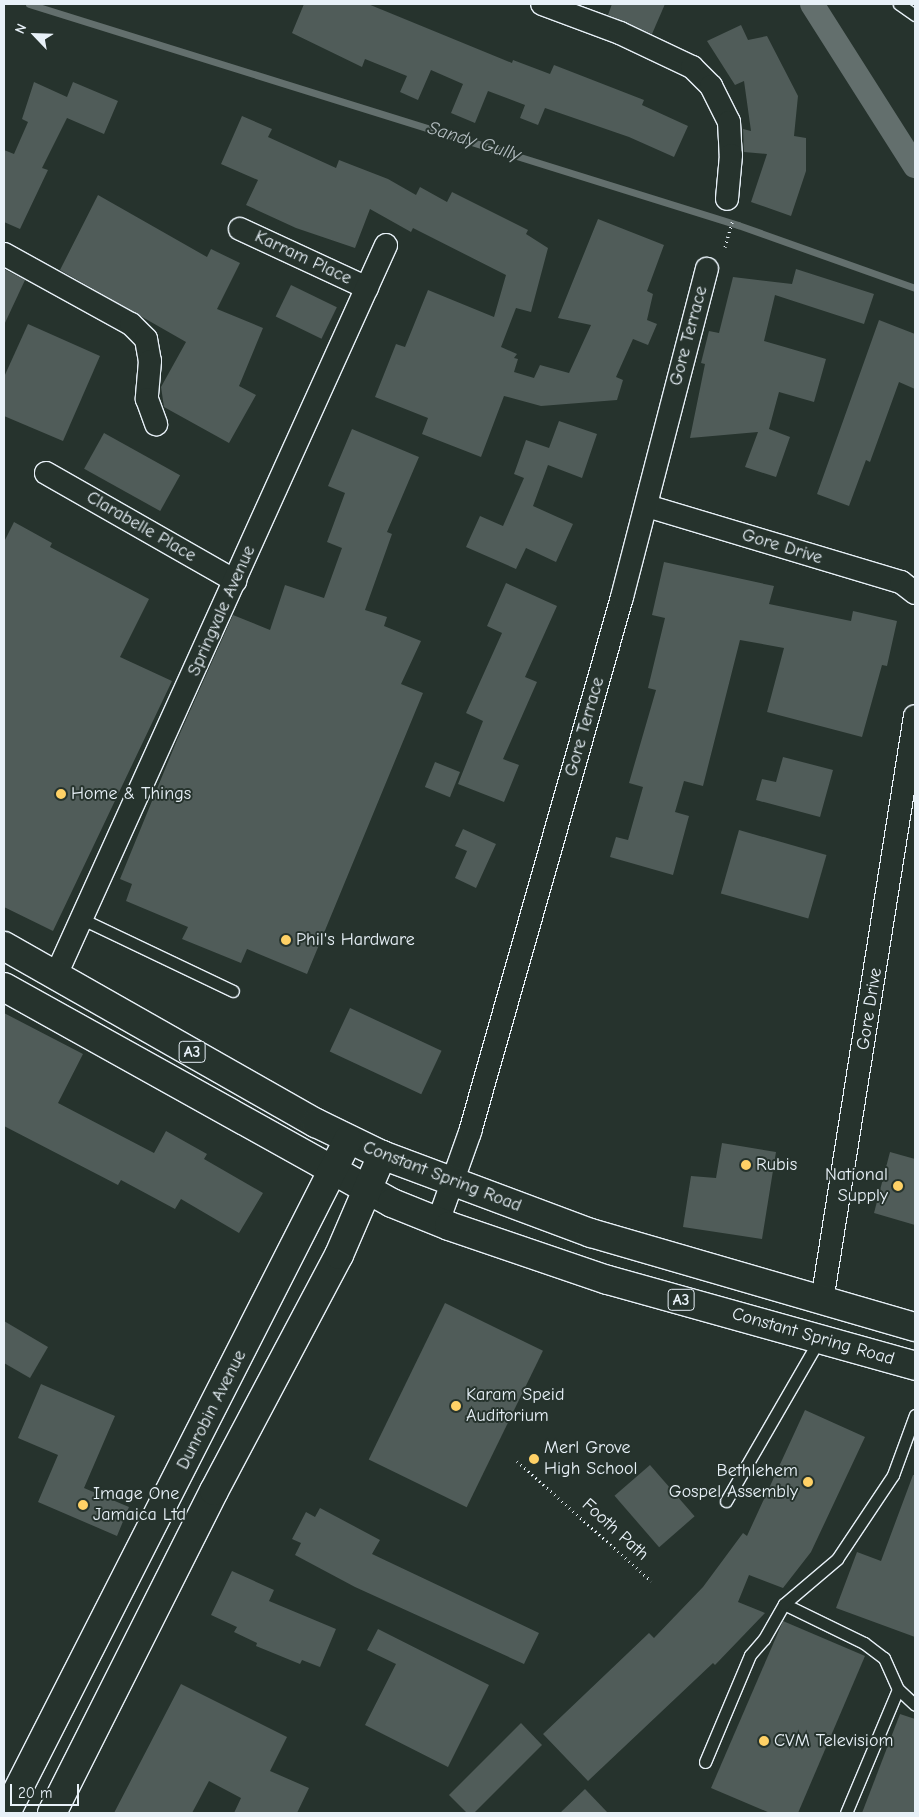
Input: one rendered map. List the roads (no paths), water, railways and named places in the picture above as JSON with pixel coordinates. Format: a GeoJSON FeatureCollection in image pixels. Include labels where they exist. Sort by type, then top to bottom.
{"type":"FeatureCollection","features":[{"type":"Feature","properties":{"kind":"main road","name":"Constant Spring Road"},"geometry":{"type":"LineString","coordinates":[[4,946],[348,1140],[382,1156],[591,1233],[915,1327]]}},
{"type":"Feature","properties":{"kind":"main road","name":"Constant Spring Road"},"geometry":{"type":"LineString","coordinates":[[4,987],[332,1172],[438,1222],[608,1280],[915,1366]]}},
{"type":"Feature","properties":{"kind":"main road","name":"Dunrobin Avenue"},"geometry":{"type":"LineString","coordinates":[[6,1813],[348,1140]]}},
{"type":"Feature","properties":{"kind":"main road"},"geometry":{"type":"LineString","coordinates":[[52,1813],[214,1491],[340,1255],[382,1156]]}},
{"type":"Feature","properties":{"kind":"street"},"geometry":{"type":"LineString","coordinates":[[542,4],[572,8],[692,67],[711,86],[729,122],[731,206]]}},
{"type":"Feature","properties":{"kind":"street","name":"Karram Place"},"geometry":{"type":"LineString","coordinates":[[240,229],[367,288]]}},
{"type":"Feature","properties":{"kind":"street","name":"Springvale Avenue"},"geometry":{"type":"LineString","coordinates":[[56,975],[386,245]]}},
{"type":"Feature","properties":{"kind":"street"},"geometry":{"type":"LineString","coordinates":[[4,254],[131,324],[146,339],[150,361],[148,398],[156,424]]}},
{"type":"Feature","properties":{"kind":"street","name":"Gore Terrace"},"geometry":{"type":"LineString","coordinates":[[438,1222],[470,1132],[646,506],[707,269]]}},
{"type":"Feature","properties":{"kind":"street","name":"Clarabelle Place"},"geometry":{"type":"LineString","coordinates":[[46,474],[235,581]]}},
{"type":"Feature","properties":{"kind":"street","name":"Gore Drive"},"geometry":{"type":"LineString","coordinates":[[646,506],[901,582],[915,593]]}},
{"type":"Feature","properties":{"kind":"street","name":"Gore Drive"},"geometry":{"type":"LineString","coordinates":[[822,1301],[908,822],[915,716]]}},
{"type":"Feature","properties":{"kind":"lane"},"geometry":{"type":"LineString","coordinates":[[899,4],[915,15]]}},
{"type":"Feature","properties":{"kind":"lane"},"geometry":{"type":"LineString","coordinates":[[82,919],[232,991]]}},
{"type":"Feature","properties":{"kind":"lane"},"geometry":{"type":"LineString","coordinates":[[726,1501],[820,1338]]}},
{"type":"Feature","properties":{"kind":"lane"},"geometry":{"type":"LineString","coordinates":[[705,1762],[750,1655],[764,1639],[784,1604],[837,1559],[893,1475],[915,1415]]}},
{"type":"Feature","properties":{"kind":"lane"},"geometry":{"type":"LineString","coordinates":[[784,1604],[871,1648],[884,1658],[898,1689],[915,1705]]}},
{"type":"Feature","properties":{"kind":"lane"},"geometry":{"type":"LineString","coordinates":[[846,1813],[898,1689]]}},
{"type":"Feature","properties":{"kind":"waterway","name":"Sandy Gully"},"geometry":{"type":"LineString","coordinates":[[29,4],[738,225],[915,288]]}},
{"type":"Feature","properties":{"kind":"waterway","name":"Sandy Gully"},"geometry":{"type":"LineString","coordinates":[[812,4],[915,166]]}},
{"type":"Feature","properties":{"kind":"place","name":"Home & Things"},"geometry":{"type":"Point","coordinates":[61,794]}},
{"type":"Feature","properties":{"kind":"place","name":"Phil's Hardware"},"geometry":{"type":"Point","coordinates":[286,940]}},
{"type":"Feature","properties":{"kind":"place","name":"Rubis"},"geometry":{"type":"Point","coordinates":[746,1165]}},
{"type":"Feature","properties":{"kind":"place","name":"National Supply"},"geometry":{"type":"Point","coordinates":[898,1186]}},
{"type":"Feature","properties":{"kind":"place","name":"Karam Speid Auditorium"},"geometry":{"type":"Point","coordinates":[456,1406]}},
{"type":"Feature","properties":{"kind":"place","name":"Merl Grove High School"},"geometry":{"type":"Point","coordinates":[534,1459]}},
{"type":"Feature","properties":{"kind":"place","name":"Bethlehem Gospel Assembly"},"geometry":{"type":"Point","coordinates":[808,1482]}},
{"type":"Feature","properties":{"kind":"place","name":"Image One Jamaica Ltd"},"geometry":{"type":"Point","coordinates":[83,1505]}},
{"type":"Feature","properties":{"kind":"place","name":"CVM Televisiom"},"geometry":{"type":"Point","coordinates":[764,1741]}}]}
